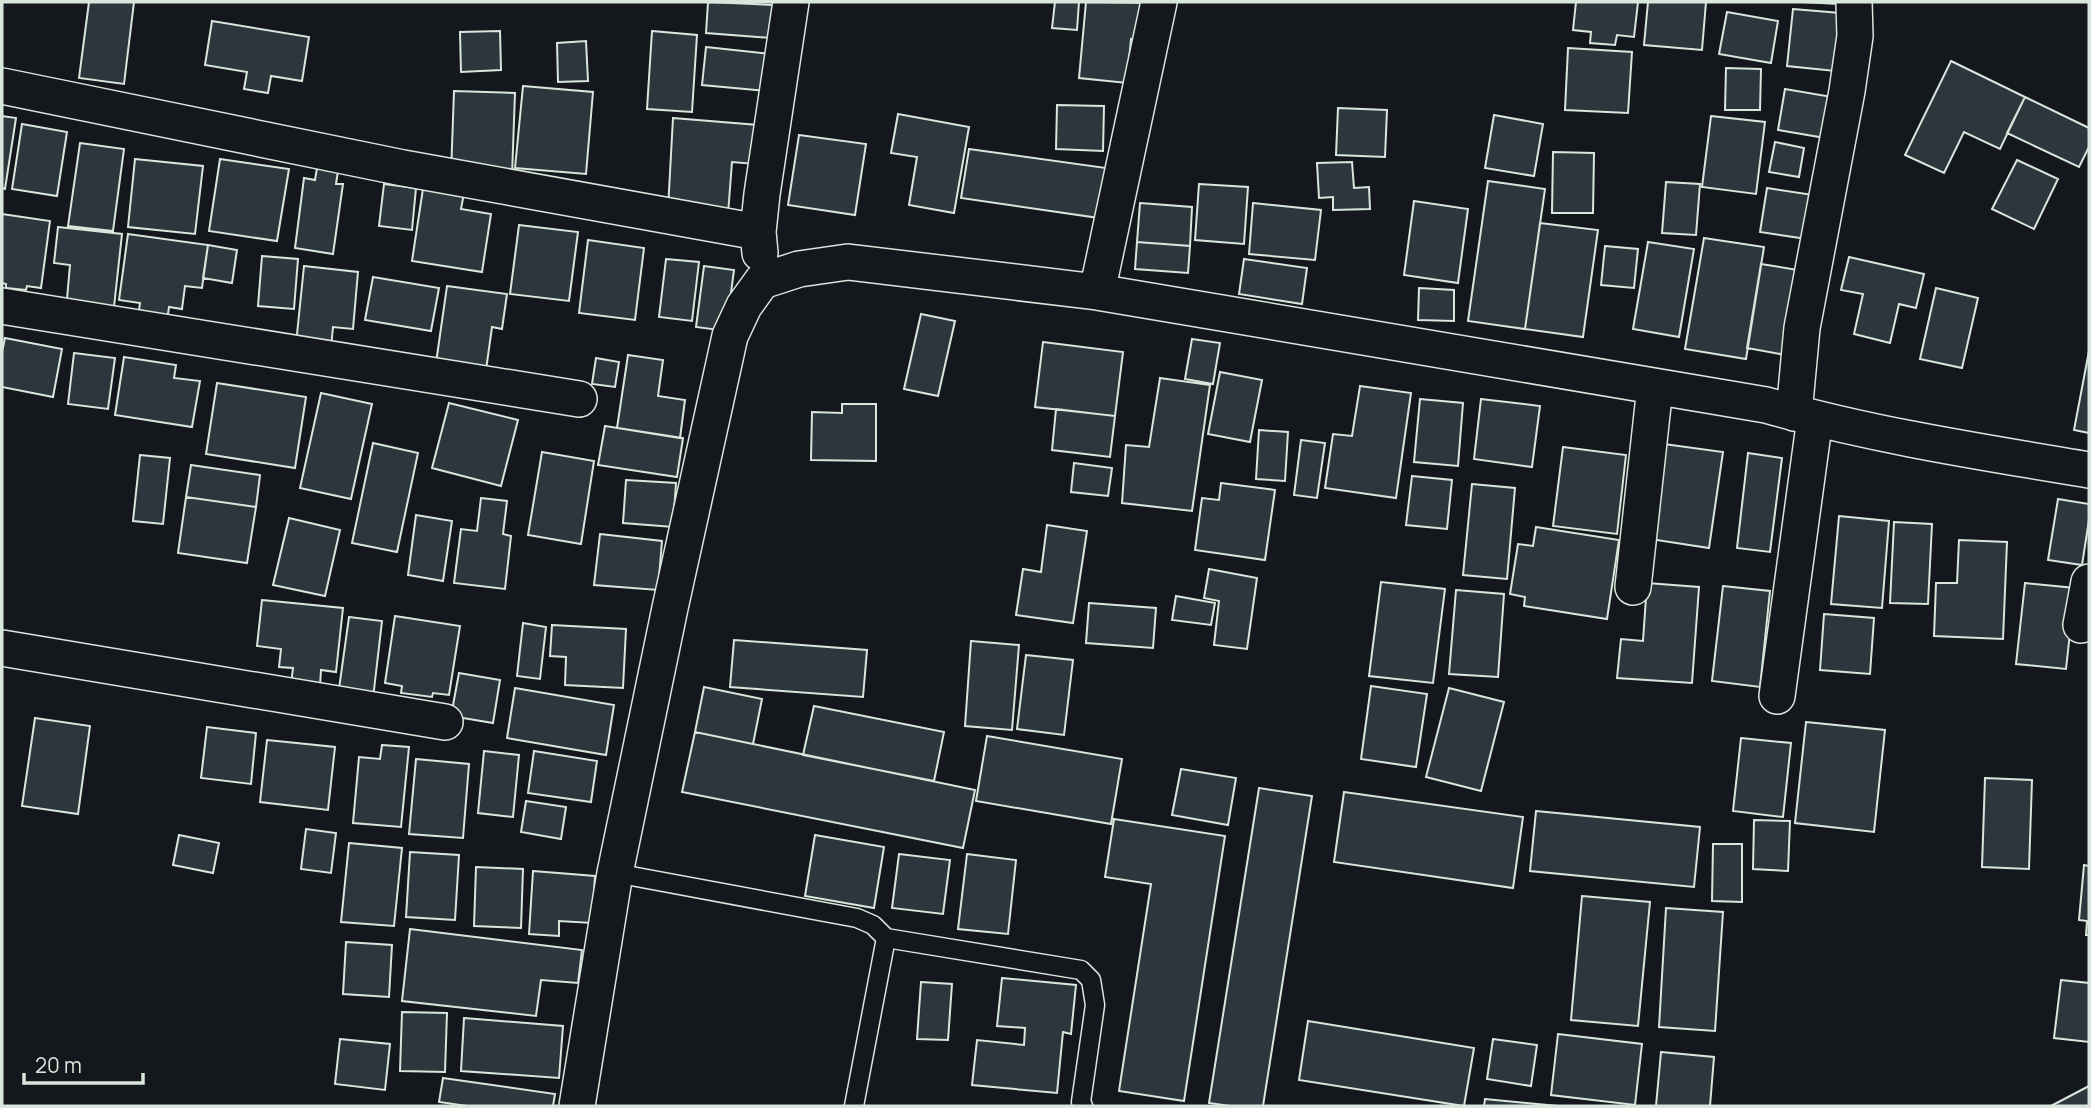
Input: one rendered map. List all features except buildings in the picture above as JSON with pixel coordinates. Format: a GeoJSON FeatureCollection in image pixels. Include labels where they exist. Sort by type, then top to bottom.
{"type":"FeatureCollection","features":[{"type":"Feature","properties":{"kind":"street"},"geometry":{"type":"LineString","coordinates":[[762,281],[758,232],[791,2]]}},
{"type":"Feature","properties":{"kind":"street"},"geometry":{"type":"LineString","coordinates":[[1097,292],[1160,2]]}},
{"type":"Feature","properties":{"kind":"street"},"geometry":{"type":"LineString","coordinates":[[1777,696],[1804,416],[1802,328],[1851,64],[1855,36],[1854,2]]}},
{"type":"Feature","properties":{"kind":"street"},"geometry":{"type":"LineString","coordinates":[[2,86],[403,168],[758,232]]}},
{"type":"Feature","properties":{"kind":"street"},"geometry":{"type":"LineString","coordinates":[[577,1106],[615,873],[730,336],[744,306],[762,281],[799,269],[848,262],[1097,292],[1766,405],[1804,416],[1980,452],[2089,470]]}},
{"type":"Feature","properties":{"kind":"street"},"geometry":{"type":"LineString","coordinates":[[2,306],[579,399]]}},
{"type":"Feature","properties":{"kind":"street"},"geometry":{"type":"LineString","coordinates":[[1633,587],[1655,387]]}},
{"type":"Feature","properties":{"kind":"street"},"geometry":{"type":"LineString","coordinates":[[2081,625],[2089,583]]}},
{"type":"Feature","properties":{"kind":"street"},"geometry":{"type":"LineString","coordinates":[[2,648],[445,722]]}},
{"type":"Feature","properties":{"kind":"lane"},"geometry":{"type":"LineString","coordinates":[[615,873],[857,918],[873,925],[886,938],[1082,970],[1091,979],[1095,1005],[1083,1106]]}},
{"type":"Feature","properties":{"kind":"lane"},"geometry":{"type":"LineString","coordinates":[[854,1106],[886,938]]}}]}
